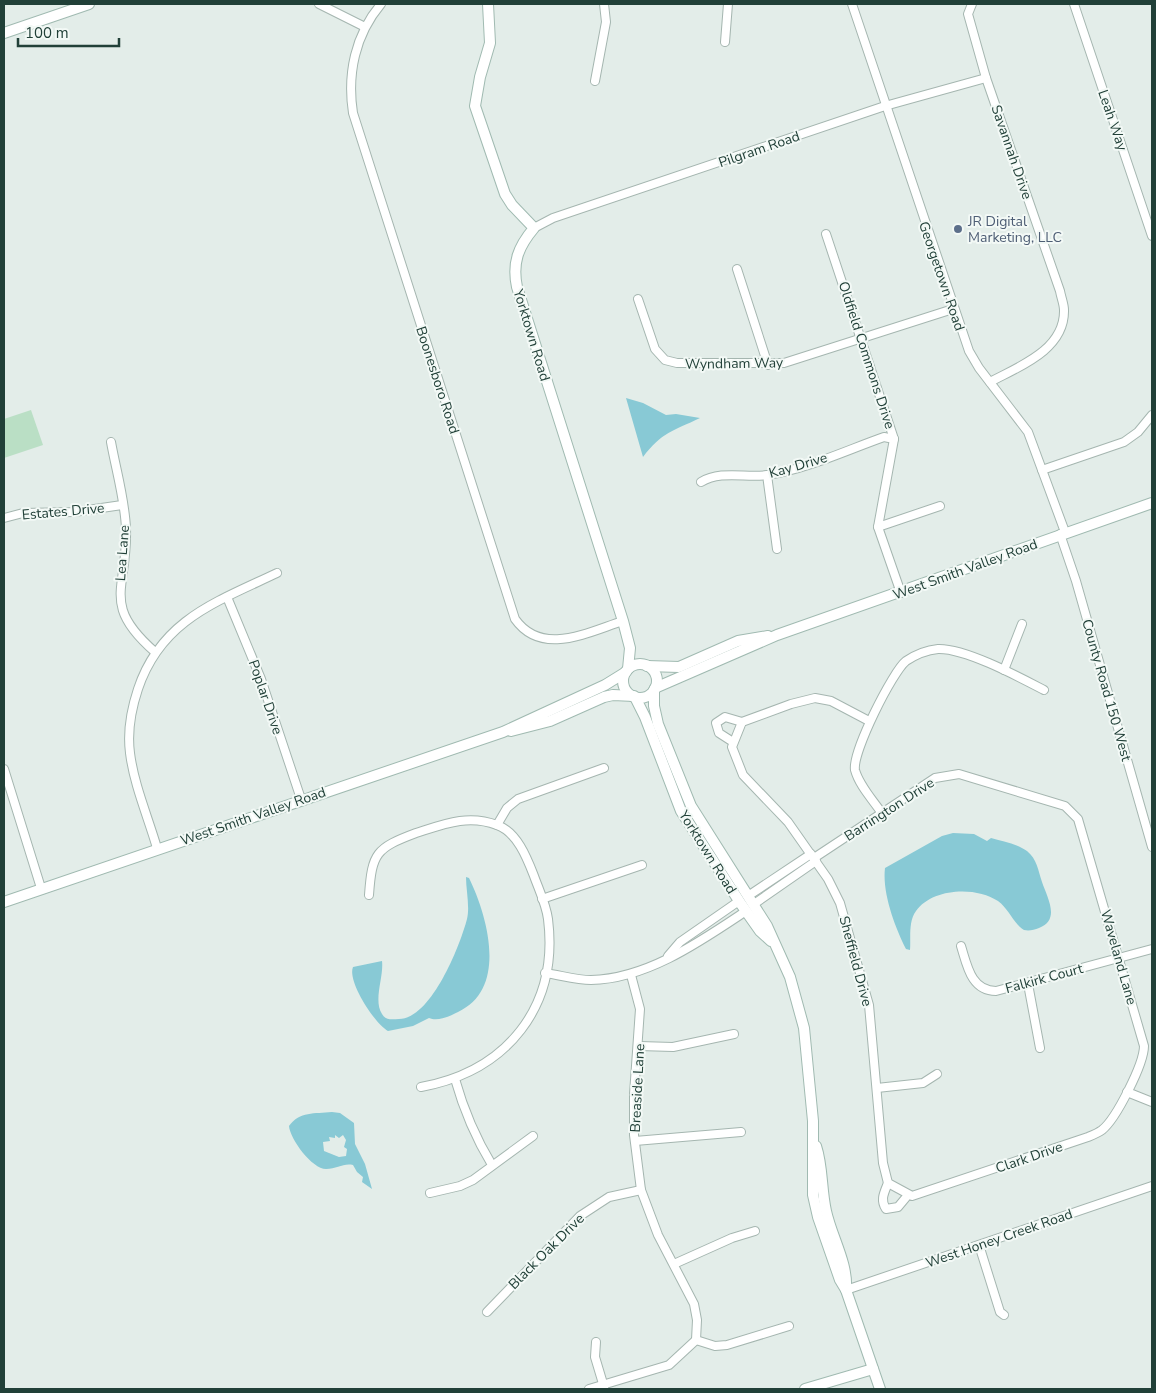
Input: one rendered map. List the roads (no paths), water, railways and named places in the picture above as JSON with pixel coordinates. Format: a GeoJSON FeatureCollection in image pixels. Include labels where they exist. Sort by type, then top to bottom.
{"type":"FeatureCollection","features":[{"type":"Feature","properties":{"kind":"street"},"geometry":{"type":"LineString","coordinates":[[4,33],[89,4]]}},
{"type":"Feature","properties":{"kind":"street"},"geometry":{"type":"LineString","coordinates":[[319,4],[365,27]]}},
{"type":"Feature","properties":{"kind":"street","name":"Boonesboro Road"},"geometry":{"type":"LineString","coordinates":[[381,4],[365,27],[354,58],[351,78],[352,104],[356,125],[515,619],[523,629],[533,636],[554,640],[569,638],[623,621]]}},
{"type":"Feature","properties":{"kind":"street"},"geometry":{"type":"LineString","coordinates":[[488,4],[490,43],[480,77],[475,106],[505,194],[512,205],[534,228]]}},
{"type":"Feature","properties":{"kind":"street"},"geometry":{"type":"LineString","coordinates":[[595,81],[606,22],[604,4]]}},
{"type":"Feature","properties":{"kind":"street"},"geometry":{"type":"LineString","coordinates":[[725,42],[728,4]]}},
{"type":"Feature","properties":{"kind":"street","name":"Georgetown Road"},"geometry":{"type":"LineString","coordinates":[[852,4],[968,351],[1028,432],[1063,533]]}},
{"type":"Feature","properties":{"kind":"street","name":"Savannah Drive"},"geometry":{"type":"LineString","coordinates":[[972,4],[968,14],[986,78],[1060,291],[1064,310],[1056,338],[1044,351],[990,382]]}},
{"type":"Feature","properties":{"kind":"street","name":"Leah Way"},"geometry":{"type":"LineString","coordinates":[[1074,4],[1152,236]]}},
{"type":"Feature","properties":{"kind":"street","name":"Pilgram Road"},"geometry":{"type":"LineString","coordinates":[[534,228],[553,218],[885,106],[986,78]]}},
{"type":"Feature","properties":{"kind":"street","name":"Yorktown Road"},"geometry":{"type":"LineString","coordinates":[[534,228],[522,244],[515,260],[517,287],[623,621],[630,648],[627,671]]}},
{"type":"Feature","properties":{"kind":"street","name":"Oldfield Commons Drive"},"geometry":{"type":"LineString","coordinates":[[826,234],[894,439],[878,527],[901,593]]}},
{"type":"Feature","properties":{"kind":"street"},"geometry":{"type":"LineString","coordinates":[[737,269],[768,365]]}},
{"type":"Feature","properties":{"kind":"street","name":"Wyndham Way"},"geometry":{"type":"LineString","coordinates":[[638,300],[655,349],[664,360],[677,363],[768,365],[806,358],[953,309]]}},
{"type":"Feature","properties":{"kind":"street"},"geometry":{"type":"LineString","coordinates":[[1042,470],[1124,442],[1138,432],[1152,415]]}},
{"type":"Feature","properties":{"kind":"street","name":"Kay Drive"},"geometry":{"type":"LineString","coordinates":[[701,482],[712,476],[767,475],[798,467],[884,437],[894,439]]}},
{"type":"Feature","properties":{"kind":"street","name":"Lea Lane"},"geometry":{"type":"LineString","coordinates":[[111,442],[126,531],[119,587],[121,607],[131,629],[155,652]]}},
{"type":"Feature","properties":{"kind":"street"},"geometry":{"type":"LineString","coordinates":[[767,475],[777,549]]}},
{"type":"Feature","properties":{"kind":"street","name":"West Smith Valley Road"},"geometry":{"type":"LineString","coordinates":[[655,689],[777,635],[901,593],[1063,533],[1152,503]]}},
{"type":"Feature","properties":{"kind":"street","name":"Estates Drive"},"geometry":{"type":"LineString","coordinates":[[4,518],[23,513],[74,512],[122,505]]}},
{"type":"Feature","properties":{"kind":"street"},"geometry":{"type":"LineString","coordinates":[[878,527],[940,506]]}},
{"type":"Feature","properties":{"kind":"street","name":"County Road 150 West"},"geometry":{"type":"LineString","coordinates":[[1063,533],[1152,847]]}},
{"type":"Feature","properties":{"kind":"street"},"geometry":{"type":"LineString","coordinates":[[157,848],[132,765],[129,741],[130,718],[143,674],[155,652],[178,627],[227,597],[277,573]]}},
{"type":"Feature","properties":{"kind":"street","name":"Poplar Drive"},"geometry":{"type":"LineString","coordinates":[[227,597],[261,679],[301,799]]}},
{"type":"Feature","properties":{"kind":"street"},"geometry":{"type":"LineString","coordinates":[[1004,670],[1022,624]]}},
{"type":"Feature","properties":{"kind":"street","name":"West Smith Valley Road"},"geometry":{"type":"LineString","coordinates":[[646,665],[679,666],[738,641],[777,635]]}},
{"type":"Feature","properties":{"kind":"street","name":"Yorktown Road"},"geometry":{"type":"LineString","coordinates":[[630,648],[646,665]]}},
{"type":"Feature","properties":{"kind":"street"},"geometry":{"type":"LineString","coordinates":[[881,812],[861,784],[855,769],[856,754],[869,721],[905,662],[920,654],[936,649],[949,650],[1004,670],[1044,690]]}},
{"type":"Feature","properties":{"kind":"street"},"geometry":{"type":"LineString","coordinates":[[634,665],[646,665],[656,675],[655,689],[646,696],[635,696],[629,693],[624,685],[627,671],[634,665]]}},
{"type":"Feature","properties":{"kind":"street","name":"West Smith Valley Road"},"geometry":{"type":"LineString","coordinates":[[4,902],[157,848],[503,732],[605,685],[627,671]]}},
{"type":"Feature","properties":{"kind":"street","name":"Yorktown Road"},"geometry":{"type":"LineString","coordinates":[[655,689],[658,724],[691,806],[747,903]]}},
{"type":"Feature","properties":{"kind":"street","name":"West Smith Valley Road"},"geometry":{"type":"LineString","coordinates":[[503,732],[517,731],[550,721],[604,697],[613,695],[635,696]]}},
{"type":"Feature","properties":{"kind":"street","name":"Yorktown Road"},"geometry":{"type":"LineString","coordinates":[[635,696],[646,717],[681,811],[747,903],[767,926],[790,977],[804,1028],[814,1139],[822,1168],[823,1194],[827,1214],[847,1276],[846,1290],[873,1369]]}},
{"type":"Feature","properties":{"kind":"street"},"geometry":{"type":"LineString","coordinates":[[742,722],[733,745],[718,733],[716,724],[725,716],[742,722],[791,704],[815,698],[831,701],[869,721]]}},
{"type":"Feature","properties":{"kind":"street","name":"Sheffield Drive"},"geometry":{"type":"LineString","coordinates":[[733,745],[743,775],[788,822],[834,889],[840,903],[869,1005],[878,1088],[883,1168],[888,1183]]}},
{"type":"Feature","properties":{"kind":"street"},"geometry":{"type":"LineString","coordinates":[[498,825],[507,808],[518,799],[604,768]]}},
{"type":"Feature","properties":{"kind":"street"},"geometry":{"type":"LineString","coordinates":[[4,769],[42,888]]}},
{"type":"Feature","properties":{"kind":"street","name":"Barrington Drive"},"geometry":{"type":"LineString","coordinates":[[747,903],[934,778],[959,774],[1064,806],[1078,819]]}},
{"type":"Feature","properties":{"kind":"street","name":"Waveland Lane"},"geometry":{"type":"LineString","coordinates":[[1078,819],[1120,957],[1144,1046],[1142,1062],[1127,1092]]}},
{"type":"Feature","properties":{"kind":"street"},"geometry":{"type":"LineString","coordinates":[[370,895],[373,863],[379,853],[389,845],[460,820],[480,820],[498,825],[516,840],[528,861],[548,917],[549,942],[541,992],[530,1018],[516,1037],[489,1062],[455,1079],[421,1087]]}},
{"type":"Feature","properties":{"kind":"street"},"geometry":{"type":"LineString","coordinates":[[542,899],[642,865]]}},
{"type":"Feature","properties":{"kind":"street"},"geometry":{"type":"LineString","coordinates":[[667,957],[680,942],[747,903]]}},
{"type":"Feature","properties":{"kind":"street"},"geometry":{"type":"LineString","coordinates":[[545,973],[590,980],[631,975],[667,957],[686,951],[747,903]]}},
{"type":"Feature","properties":{"kind":"street","name":"Falkirk Court"},"geometry":{"type":"LineString","coordinates":[[961,946],[970,974],[983,989],[996,991],[1028,984],[1152,949]]}},
{"type":"Feature","properties":{"kind":"street","name":"Breaside Lane"},"geometry":{"type":"LineString","coordinates":[[631,975],[640,1009],[639,1046],[634,1094],[635,1140],[641,1190],[658,1235],[694,1304],[697,1320],[696,1340]]}},
{"type":"Feature","properties":{"kind":"street"},"geometry":{"type":"LineString","coordinates":[[1028,984],[1040,1048]]}},
{"type":"Feature","properties":{"kind":"street"},"geometry":{"type":"LineString","coordinates":[[639,1046],[673,1047],[734,1034]]}},
{"type":"Feature","properties":{"kind":"street"},"geometry":{"type":"LineString","coordinates":[[878,1088],[923,1083],[937,1074]]}},
{"type":"Feature","properties":{"kind":"street"},"geometry":{"type":"LineString","coordinates":[[455,1079],[467,1120],[492,1165]]}},
{"type":"Feature","properties":{"kind":"street"},"geometry":{"type":"LineString","coordinates":[[1127,1092],[1152,1102]]}},
{"type":"Feature","properties":{"kind":"street","name":"Clark Drive"},"geometry":{"type":"LineString","coordinates":[[910,1195],[1098,1133],[1110,1122],[1127,1092]]}},
{"type":"Feature","properties":{"kind":"street"},"geometry":{"type":"LineString","coordinates":[[635,1140],[741,1132]]}},
{"type":"Feature","properties":{"kind":"street"},"geometry":{"type":"LineString","coordinates":[[430,1193],[466,1183],[533,1136]]}},
{"type":"Feature","properties":{"kind":"street"},"geometry":{"type":"LineString","coordinates":[[888,1183],[910,1195],[898,1208],[886,1209],[882,1204],[882,1198],[888,1183]]}},
{"type":"Feature","properties":{"kind":"street","name":"West Honey Creek Road"},"geometry":{"type":"LineString","coordinates":[[846,1290],[1152,1186]]}},
{"type":"Feature","properties":{"kind":"street","name":"Black Oak Drive"},"geometry":{"type":"LineString","coordinates":[[487,1312],[580,1216],[610,1198],[641,1190]]}},
{"type":"Feature","properties":{"kind":"street"},"geometry":{"type":"LineString","coordinates":[[674,1264],[732,1238],[755,1231]]}},
{"type":"Feature","properties":{"kind":"street"},"geometry":{"type":"LineString","coordinates":[[978,1245],[1000,1312],[1004,1316]]}},
{"type":"Feature","properties":{"kind":"street"},"geometry":{"type":"LineString","coordinates":[[589,1389],[604,1387],[669,1365],[696,1340],[722,1346],[789,1326]]}},
{"type":"Feature","properties":{"kind":"street"},"geometry":{"type":"LineString","coordinates":[[596,1342],[596,1357],[604,1387]]}},
{"type":"Feature","properties":{"kind":"street"},"geometry":{"type":"LineString","coordinates":[[805,1389],[873,1369],[880,1389]]}},
{"type":"Feature","properties":{"kind":"water"},"geometry":{"type":"Polygon","coordinates":[[[626,398],[643,403],[666,415],[676,414],[700,418],[662,437],[643,457],[626,398]]]}},
{"type":"Feature","properties":{"kind":"water"},"geometry":{"type":"Polygon","coordinates":[[[953,833],[974,834],[987,841],[991,838],[1019,846],[1027,851],[1037,865],[1051,908],[1051,914],[1046,924],[1039,928],[1024,930],[1002,904],[989,896],[967,892],[943,894],[923,903],[913,915],[910,950],[906,949],[887,899],[885,868],[942,836],[953,833]]]}},
{"type":"Feature","properties":{"kind":"water"},"geometry":{"type":"Polygon","coordinates":[[[466,877],[469,878],[476,894],[487,931],[488,970],[483,987],[474,1001],[458,1012],[440,1019],[429,1018],[413,1026],[388,1031],[376,1020],[363,1001],[354,982],[353,967],[382,961],[378,1002],[382,1014],[390,1019],[411,1016],[433,994],[451,963],[458,946],[467,919],[466,877]]]}},
{"type":"Feature","properties":{"kind":"water"},"geometry":{"type":"Polygon","coordinates":[[[313,1113],[340,1113],[354,1123],[355,1144],[365,1164],[372,1189],[362,1182],[363,1177],[353,1165],[330,1169],[320,1168],[308,1159],[293,1138],[289,1126],[293,1121],[313,1113]],[[335,1135],[335,1138],[329,1137],[330,1141],[323,1142],[324,1151],[339,1157],[346,1156],[347,1149],[344,1147],[346,1140],[343,1135],[339,1138],[335,1135]]]}},
{"type":"Feature","properties":{"kind":"place","name":"JR Digital Marketing, LLC"},"geometry":{"type":"Point","coordinates":[958,229]}}]}
